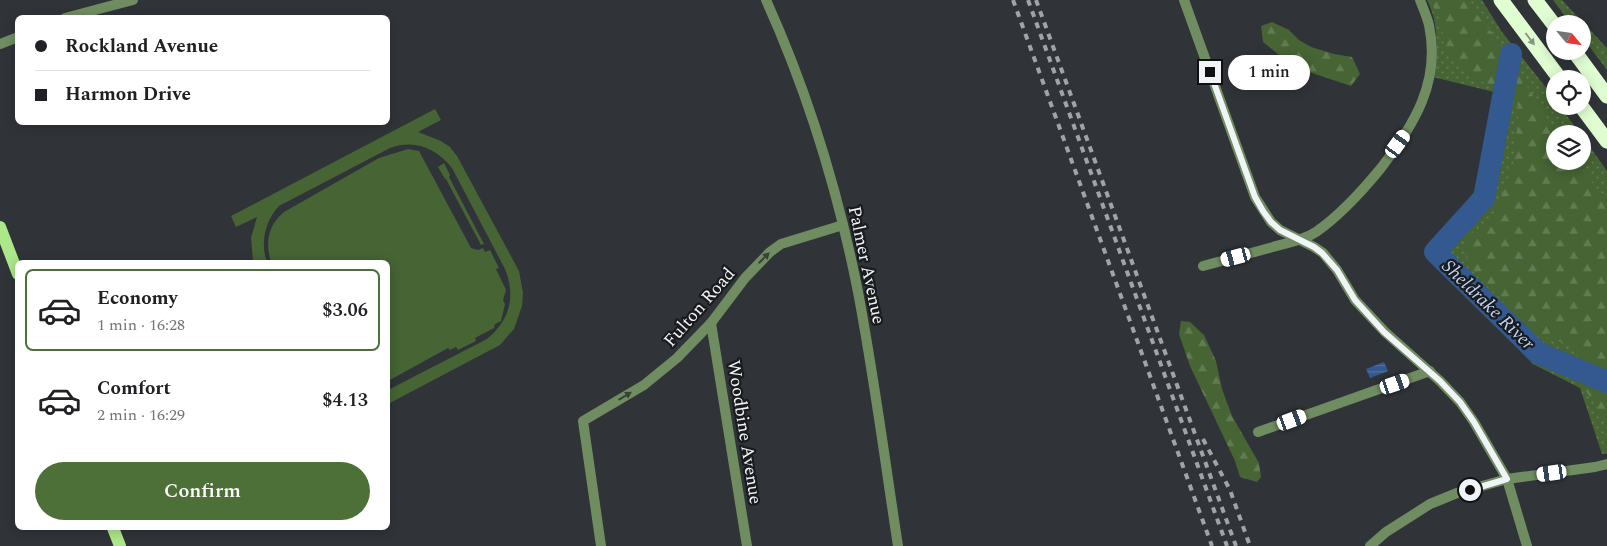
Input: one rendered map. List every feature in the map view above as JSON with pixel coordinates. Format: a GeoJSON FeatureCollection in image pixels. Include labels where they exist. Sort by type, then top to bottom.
{"type":"FeatureCollection","features":[{"type":"Feature","properties":{"kind":"highway"},"geometry":{"type":"LineString","coordinates":[[1501,0],[1553,70]]}},
{"type":"Feature","properties":{"kind":"highway"},"geometry":{"type":"LineString","coordinates":[[1535,0],[1547,15]]}},
{"type":"Feature","properties":{"kind":"highway"},"geometry":{"type":"LineString","coordinates":[[1581,60],[1607,96]]}},
{"type":"Feature","properties":{"kind":"highway"},"geometry":{"type":"LineString","coordinates":[[1588,115],[1607,141]]}},
{"type":"Feature","properties":{"kind":"main road"},"geometry":{"type":"LineString","coordinates":[[0,227],[15,266]]}},
{"type":"Feature","properties":{"kind":"main road"},"geometry":{"type":"LineString","coordinates":[[114,530],[120,546]]}},
{"type":"Feature","properties":{"kind":"street"},"geometry":{"type":"LineString","coordinates":[[76,15],[133,0]]}},
{"type":"Feature","properties":{"kind":"street","name":"Palmer Avenue"},"geometry":{"type":"LineString","coordinates":[[766,0],[802,85],[828,167],[843,225],[858,290],[898,546]]}},
{"type":"Feature","properties":{"kind":"street"},"geometry":{"type":"LineString","coordinates":[[1184,0],[1255,197],[1271,222],[1280,230],[1322,253],[1337,270],[1355,300],[1384,332],[1430,372],[1460,402],[1474,422],[1507,479],[1527,546]]}},
{"type":"Feature","properties":{"kind":"street"},"geometry":{"type":"LineString","coordinates":[[1203,266],[1300,240],[1316,232],[1362,191],[1408,131],[1419,110],[1430,72],[1432,45],[1429,24],[1420,0]]}},
{"type":"Feature","properties":{"kind":"street"},"geometry":{"type":"LineString","coordinates":[[0,44],[15,38]]}},
{"type":"Feature","properties":{"kind":"street","name":"Fulton Road"},"geometry":{"type":"LineString","coordinates":[[602,546],[584,421],[644,385],[677,358],[711,323],[744,278],[770,252],[781,244],[843,225]]}},
{"type":"Feature","properties":{"kind":"street","name":"Woodbine Avenue"},"geometry":{"type":"LineString","coordinates":[[711,323],[747,546]]}},
{"type":"Feature","properties":{"kind":"street"},"geometry":{"type":"LineString","coordinates":[[1258,432],[1430,372]]}},
{"type":"Feature","properties":{"kind":"street"},"geometry":{"type":"LineString","coordinates":[[1370,546],[1386,532],[1430,504],[1458,493],[1507,479],[1607,464]]}},
{"type":"Feature","properties":{"kind":"green space"},"geometry":{"type":"Polygon","coordinates":[[[1427,0],[1482,0],[1502,32],[1546,88],[1546,115],[1566,115],[1574,125],[1546,125],[1546,170],[1591,170],[1591,148],[1607,171],[1607,454],[1602,454],[1580,388],[1533,364],[1425,252],[1481,184],[1478,181],[1502,94],[1433,77],[1436,28],[1427,0]]]}},
{"type":"Feature","properties":{"kind":"green space"},"geometry":{"type":"Polygon","coordinates":[[[1430,0],[1465,0],[1498,40],[1552,125],[1546,125],[1546,170],[1584,170],[1607,205],[1607,419],[1602,415],[1575,375],[1577,348],[1529,332],[1514,322],[1500,297],[1477,275],[1466,257],[1465,236],[1478,230],[1494,214],[1513,165],[1519,108],[1512,92],[1474,79],[1453,61],[1445,45],[1440,19],[1430,0]]]}},
{"type":"Feature","properties":{"kind":"green space"},"geometry":{"type":"Polygon","coordinates":[[[1553,0],[1562,0],[1576,15],[1564,15],[1553,0]]]}},
{"type":"Feature","properties":{"kind":"green space"},"geometry":{"type":"Polygon","coordinates":[[[1272,22],[1289,30],[1299,40],[1311,47],[1352,57],[1360,74],[1351,86],[1294,67],[1263,42],[1261,26],[1272,22]]]}},
{"type":"Feature","properties":{"kind":"green space"},"geometry":{"type":"Polygon","coordinates":[[[1591,31],[1607,48],[1607,70],[1591,49],[1591,31]]]}},
{"type":"Feature","properties":{"kind":"green space"},"geometry":{"type":"Polygon","coordinates":[[[435,109],[441,120],[418,132],[441,141],[450,147],[457,156],[519,271],[523,293],[522,306],[514,329],[500,345],[390,403],[390,389],[487,339],[501,324],[509,307],[510,289],[505,269],[452,168],[439,155],[424,147],[399,145],[390,148],[279,206],[270,218],[265,232],[264,247],[266,260],[253,260],[251,238],[257,217],[236,227],[231,216],[435,109]]]}},
{"type":"Feature","properties":{"kind":"green space"},"geometry":{"type":"Polygon","coordinates":[[[408,149],[419,151],[471,248],[478,250],[483,248],[485,252],[490,250],[499,268],[496,269],[506,290],[501,321],[495,324],[494,328],[475,338],[476,341],[458,350],[456,347],[450,350],[448,348],[390,380],[390,260],[270,260],[268,248],[271,229],[284,212],[379,158],[408,149]]]}},
{"type":"Feature","properties":{"kind":"green space"},"geometry":{"type":"Polygon","coordinates":[[[444,163],[450,175],[449,177],[484,244],[481,245],[438,167],[444,163]]]}},
{"type":"Feature","properties":{"kind":"green space"},"geometry":{"type":"Polygon","coordinates":[[[1181,321],[1190,322],[1204,335],[1216,361],[1222,389],[1232,416],[1259,463],[1261,477],[1257,482],[1240,477],[1235,461],[1190,366],[1179,334],[1181,321]]]}},
{"type":"Feature","properties":{"kind":"water"},"geometry":{"type":"Polygon","coordinates":[[[1384,362],[1388,371],[1370,378],[1366,369],[1384,362]]]}},
{"type":"Feature","properties":{"kind":"waterway","name":"Sheldrake River"},"geometry":{"type":"LineString","coordinates":[[1511,54],[1484,198],[1435,252],[1538,353],[1607,382]]}},
{"type":"Feature","properties":{"kind":"railway"},"geometry":{"type":"LineString","coordinates":[[1013,0],[1212,546]]}},
{"type":"Feature","properties":{"kind":"railway"},"geometry":{"type":"LineString","coordinates":[[1028,0],[1227,546]]}},
{"type":"Feature","properties":{"kind":"railway"},"geometry":{"type":"LineString","coordinates":[[1036,0],[1236,546]]}},
{"type":"Feature","properties":{"kind":"railway"},"geometry":{"type":"LineString","coordinates":[[1203,439],[1230,490],[1250,546]]}},
{"type":"Feature","properties":{"kind":"route"},"geometry":{"type":"LineString","coordinates":[[1210,72],[1255,197],[1271,222],[1280,230],[1322,253],[1337,270],[1355,300],[1384,332],[1440,381],[1460,402],[1474,422],[1507,479],[1470,490]]}}]}
